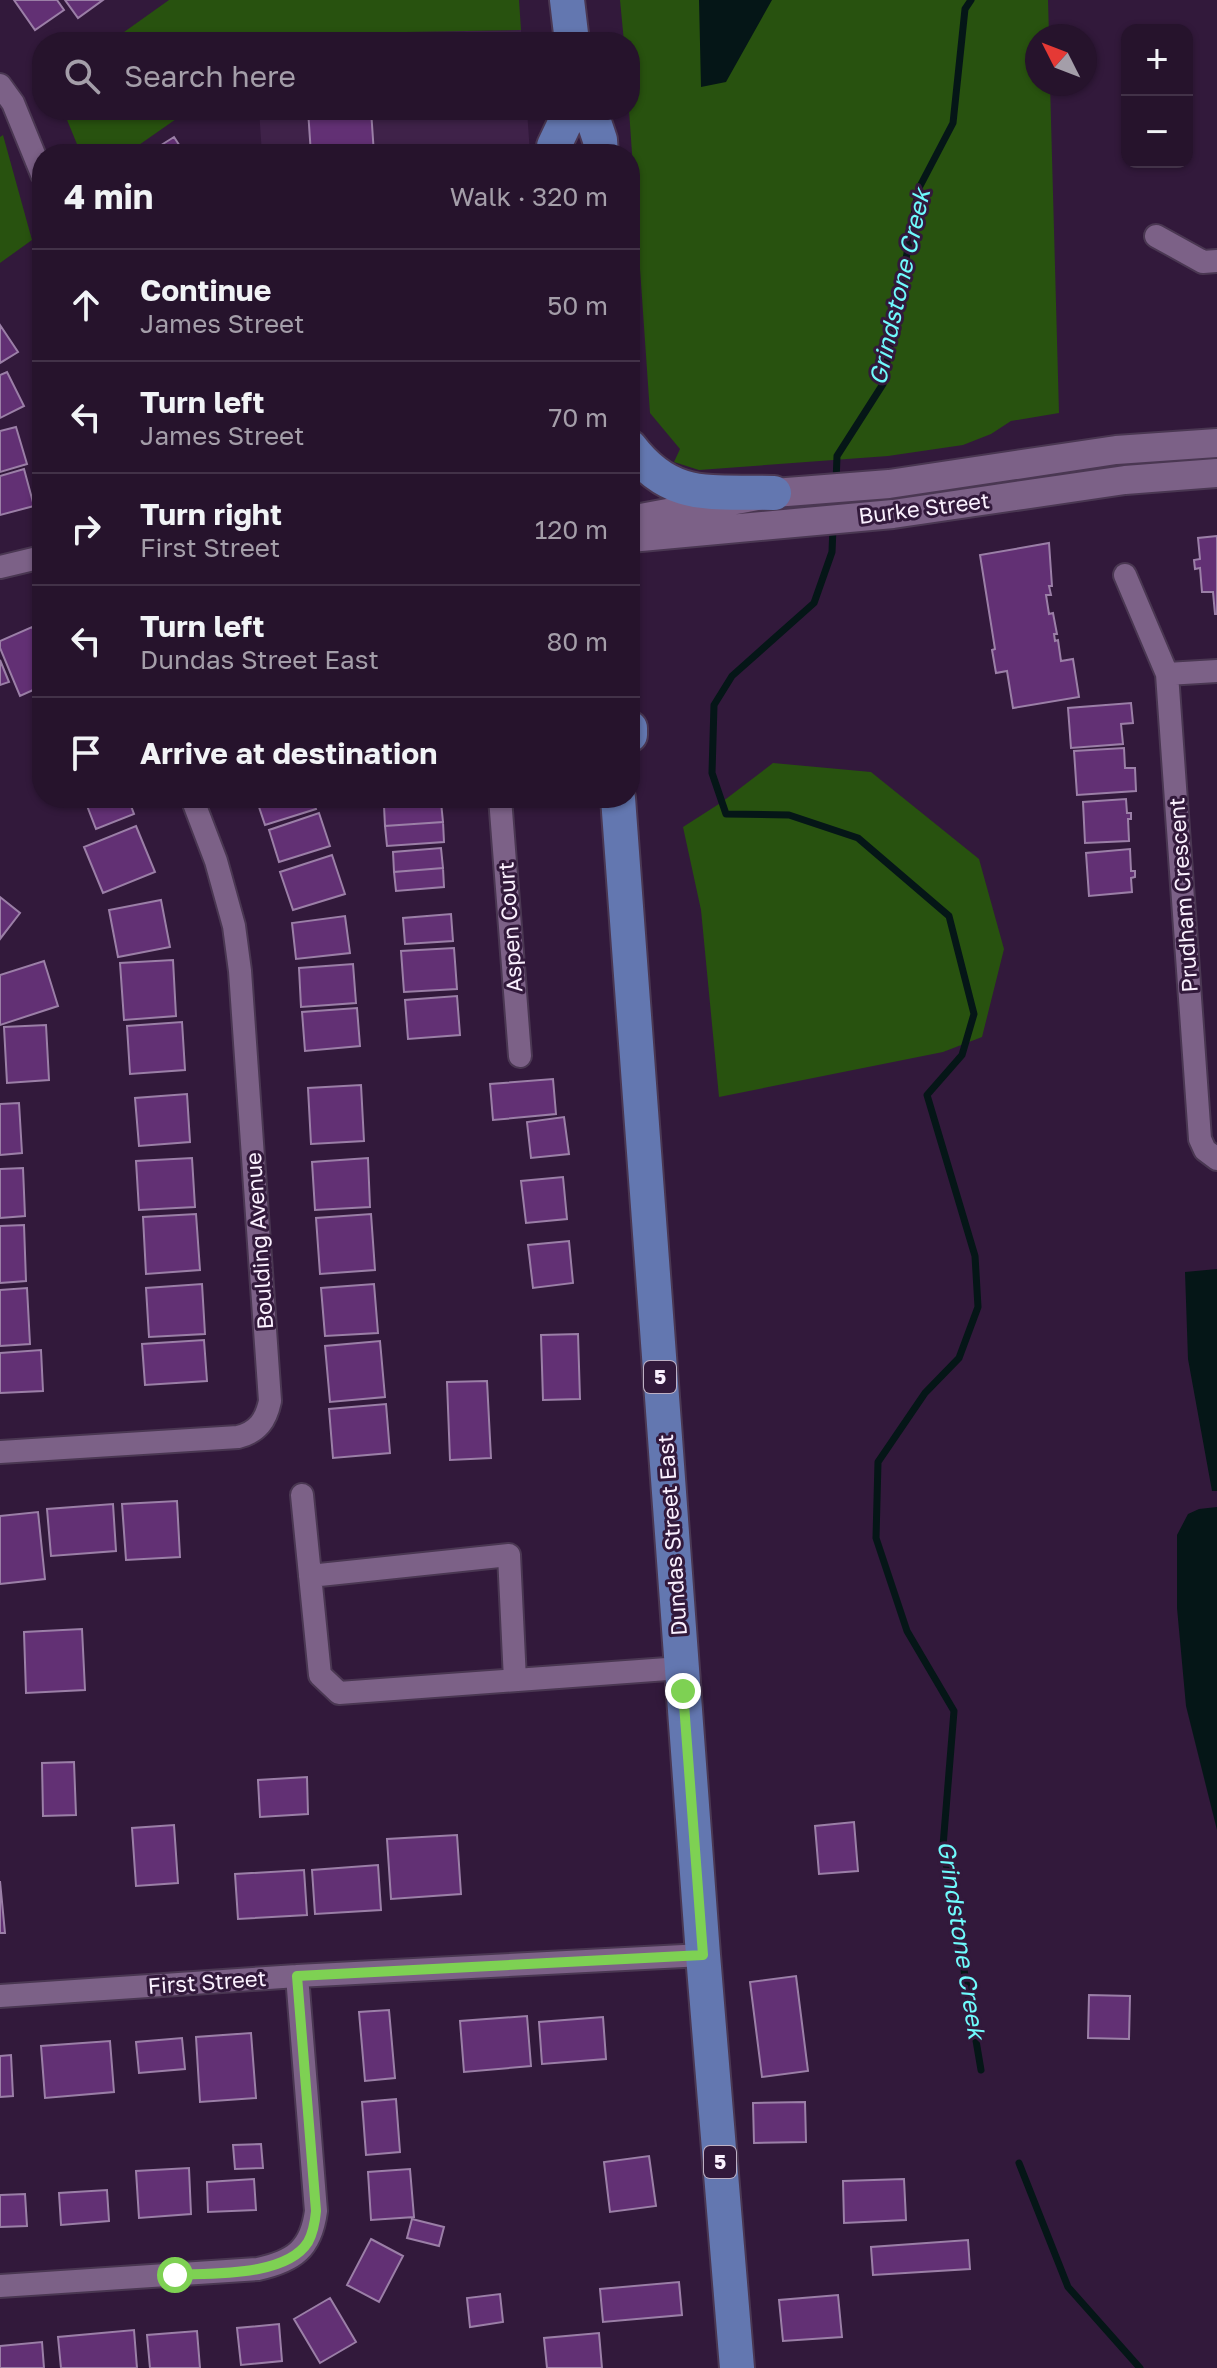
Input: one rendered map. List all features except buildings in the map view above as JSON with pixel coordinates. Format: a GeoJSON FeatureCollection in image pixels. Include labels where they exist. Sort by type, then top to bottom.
{"type":"FeatureCollection","features":[{"type":"Feature","properties":{"kind":"main road"},"geometry":{"type":"LineString","coordinates":[[567,0],[571,32]]}},
{"type":"Feature","properties":{"kind":"main road"},"geometry":{"type":"LineString","coordinates":[[555,144],[566,120]]}},
{"type":"Feature","properties":{"kind":"main road"},"geometry":{"type":"LineString","coordinates":[[593,120],[600,144]]}},
{"type":"Feature","properties":{"kind":"main road"},"geometry":{"type":"LineString","coordinates":[[640,460],[663,480],[688,490],[776,508]]}},
{"type":"Feature","properties":{"kind":"main road","name":"Dundas Street East"},"geometry":{"type":"LineString","coordinates":[[619,808],[681,1668],[737,2368]]}},
{"type":"Feature","properties":{"kind":"street"},"geometry":{"type":"LineString","coordinates":[[0,85],[13,103],[32,150]]}},
{"type":"Feature","properties":{"kind":"street"},"geometry":{"type":"LineString","coordinates":[[1156,236],[1203,262],[1217,261]]}},
{"type":"Feature","properties":{"kind":"street","name":"Burke Street"},"geometry":{"type":"LineString","coordinates":[[640,536],[889,484],[1116,450],[1217,443]]}},
{"type":"Feature","properties":{"kind":"street","name":"Burke Street"},"geometry":{"type":"LineString","coordinates":[[776,508],[893,514],[1125,480],[1217,473]]}},
{"type":"Feature","properties":{"kind":"street"},"geometry":{"type":"LineString","coordinates":[[640,519],[776,508]]}},
{"type":"Feature","properties":{"kind":"street"},"geometry":{"type":"LineString","coordinates":[[0,567],[32,559]]}},
{"type":"Feature","properties":{"kind":"street","name":"Prudham Crescent"},"geometry":{"type":"LineString","coordinates":[[1125,575],[1167,674],[1200,1139],[1205,1150],[1217,1159]]}},
{"type":"Feature","properties":{"kind":"street"},"geometry":{"type":"LineString","coordinates":[[1167,674],[1217,671]]}},
{"type":"Feature","properties":{"kind":"street","name":"Boulding Avenue"},"geometry":{"type":"LineString","coordinates":[[0,1452],[238,1437],[250,1434],[267,1414],[270,1401],[240,971],[227,899],[195,808]]}},
{"type":"Feature","properties":{"kind":"street","name":"Aspen Court"},"geometry":{"type":"LineString","coordinates":[[501,808],[520,1056]]}},
{"type":"Feature","properties":{"kind":"street"},"geometry":{"type":"LineString","coordinates":[[302,1495],[320,1675],[339,1693],[681,1668]]}},
{"type":"Feature","properties":{"kind":"street"},"geometry":{"type":"LineString","coordinates":[[310,1576],[509,1555],[515,1680]]}},
{"type":"Feature","properties":{"kind":"street","name":"First Street"},"geometry":{"type":"LineString","coordinates":[[0,1996],[297,1976],[703,1955]]}},
{"type":"Feature","properties":{"kind":"street"},"geometry":{"type":"LineString","coordinates":[[0,2286],[258,2269],[279,2264],[307,2244],[314,2228],[316,2211],[297,1976]]}},
{"type":"Feature","properties":{"kind":"shaded area"},"geometry":{"type":"Polygon","coordinates":[[[699,0],[772,0],[726,82],[701,87],[699,0]]]}},
{"type":"Feature","properties":{"kind":"shaded area"},"geometry":{"type":"Polygon","coordinates":[[[521,30],[521,32],[405,32],[521,30]]]}},
{"type":"Feature","properties":{"kind":"shaded area"},"geometry":{"type":"Polygon","coordinates":[[[260,120],[528,120],[529,144],[261,144],[260,120]]]}},
{"type":"Feature","properties":{"kind":"shaded area"},"geometry":{"type":"Polygon","coordinates":[[[1217,1269],[1217,1491],[1212,1491],[1188,1359],[1185,1272],[1217,1269]]]}},
{"type":"Feature","properties":{"kind":"shaded area"},"geometry":{"type":"Polygon","coordinates":[[[1217,1507],[1217,1830],[1186,1706],[1177,1608],[1177,1535],[1188,1514],[1217,1507]]]}},
{"type":"Feature","properties":{"kind":"green space"},"geometry":{"type":"Polygon","coordinates":[[[169,0],[519,0],[521,30],[405,32],[124,32],[169,0]]]}},
{"type":"Feature","properties":{"kind":"green space"},"geometry":{"type":"Polygon","coordinates":[[[620,0],[1048,0],[1049,24],[1025,24],[1025,96],[1050,96],[1059,413],[1011,421],[991,434],[963,445],[888,456],[699,470],[674,462],[680,449],[650,413],[640,269],[640,144],[631,144],[630,120],[640,120],[640,32],[623,32],[620,0]]]}},
{"type":"Feature","properties":{"kind":"green space"},"geometry":{"type":"Polygon","coordinates":[[[67,120],[175,120],[140,144],[77,144],[67,120]]]}},
{"type":"Feature","properties":{"kind":"green space"},"geometry":{"type":"Polygon","coordinates":[[[3,135],[32,240],[0,263],[0,137],[3,135]]]}},
{"type":"Feature","properties":{"kind":"green space"},"geometry":{"type":"Polygon","coordinates":[[[773,763],[871,772],[979,859],[1004,949],[982,1037],[943,1052],[719,1097],[701,910],[683,827],[773,763]]]}},
{"type":"Feature","properties":{"kind":"waterway","name":"Grindstone Creek"},"geometry":{"type":"LineString","coordinates":[[836,483],[837,456],[883,384],[919,188],[953,123],[965,9],[971,0]]}},
{"type":"Feature","properties":{"kind":"waterway","name":"Grindstone Creek"},"geometry":{"type":"LineString","coordinates":[[833,527],[832,552],[814,603],[732,676],[714,705],[712,773],[726,814],[789,815],[858,838],[949,916],[974,1014],[962,1055],[927,1095],[975,1256],[978,1307],[959,1358],[925,1393],[878,1462],[876,1538],[907,1631],[954,1711],[943,1846],[981,2070]]}},
{"type":"Feature","properties":{"kind":"waterway","name":"Grindstone Creek"},"geometry":{"type":"LineString","coordinates":[[1019,2163],[1068,2287],[1140,2368]]}},
{"type":"Feature","properties":{"kind":"route"},"geometry":{"type":"LineString","coordinates":[[175,2275],[258,2269],[279,2264],[307,2244],[314,2228],[316,2211],[297,1976],[703,1955],[683,1691]]}}]}
